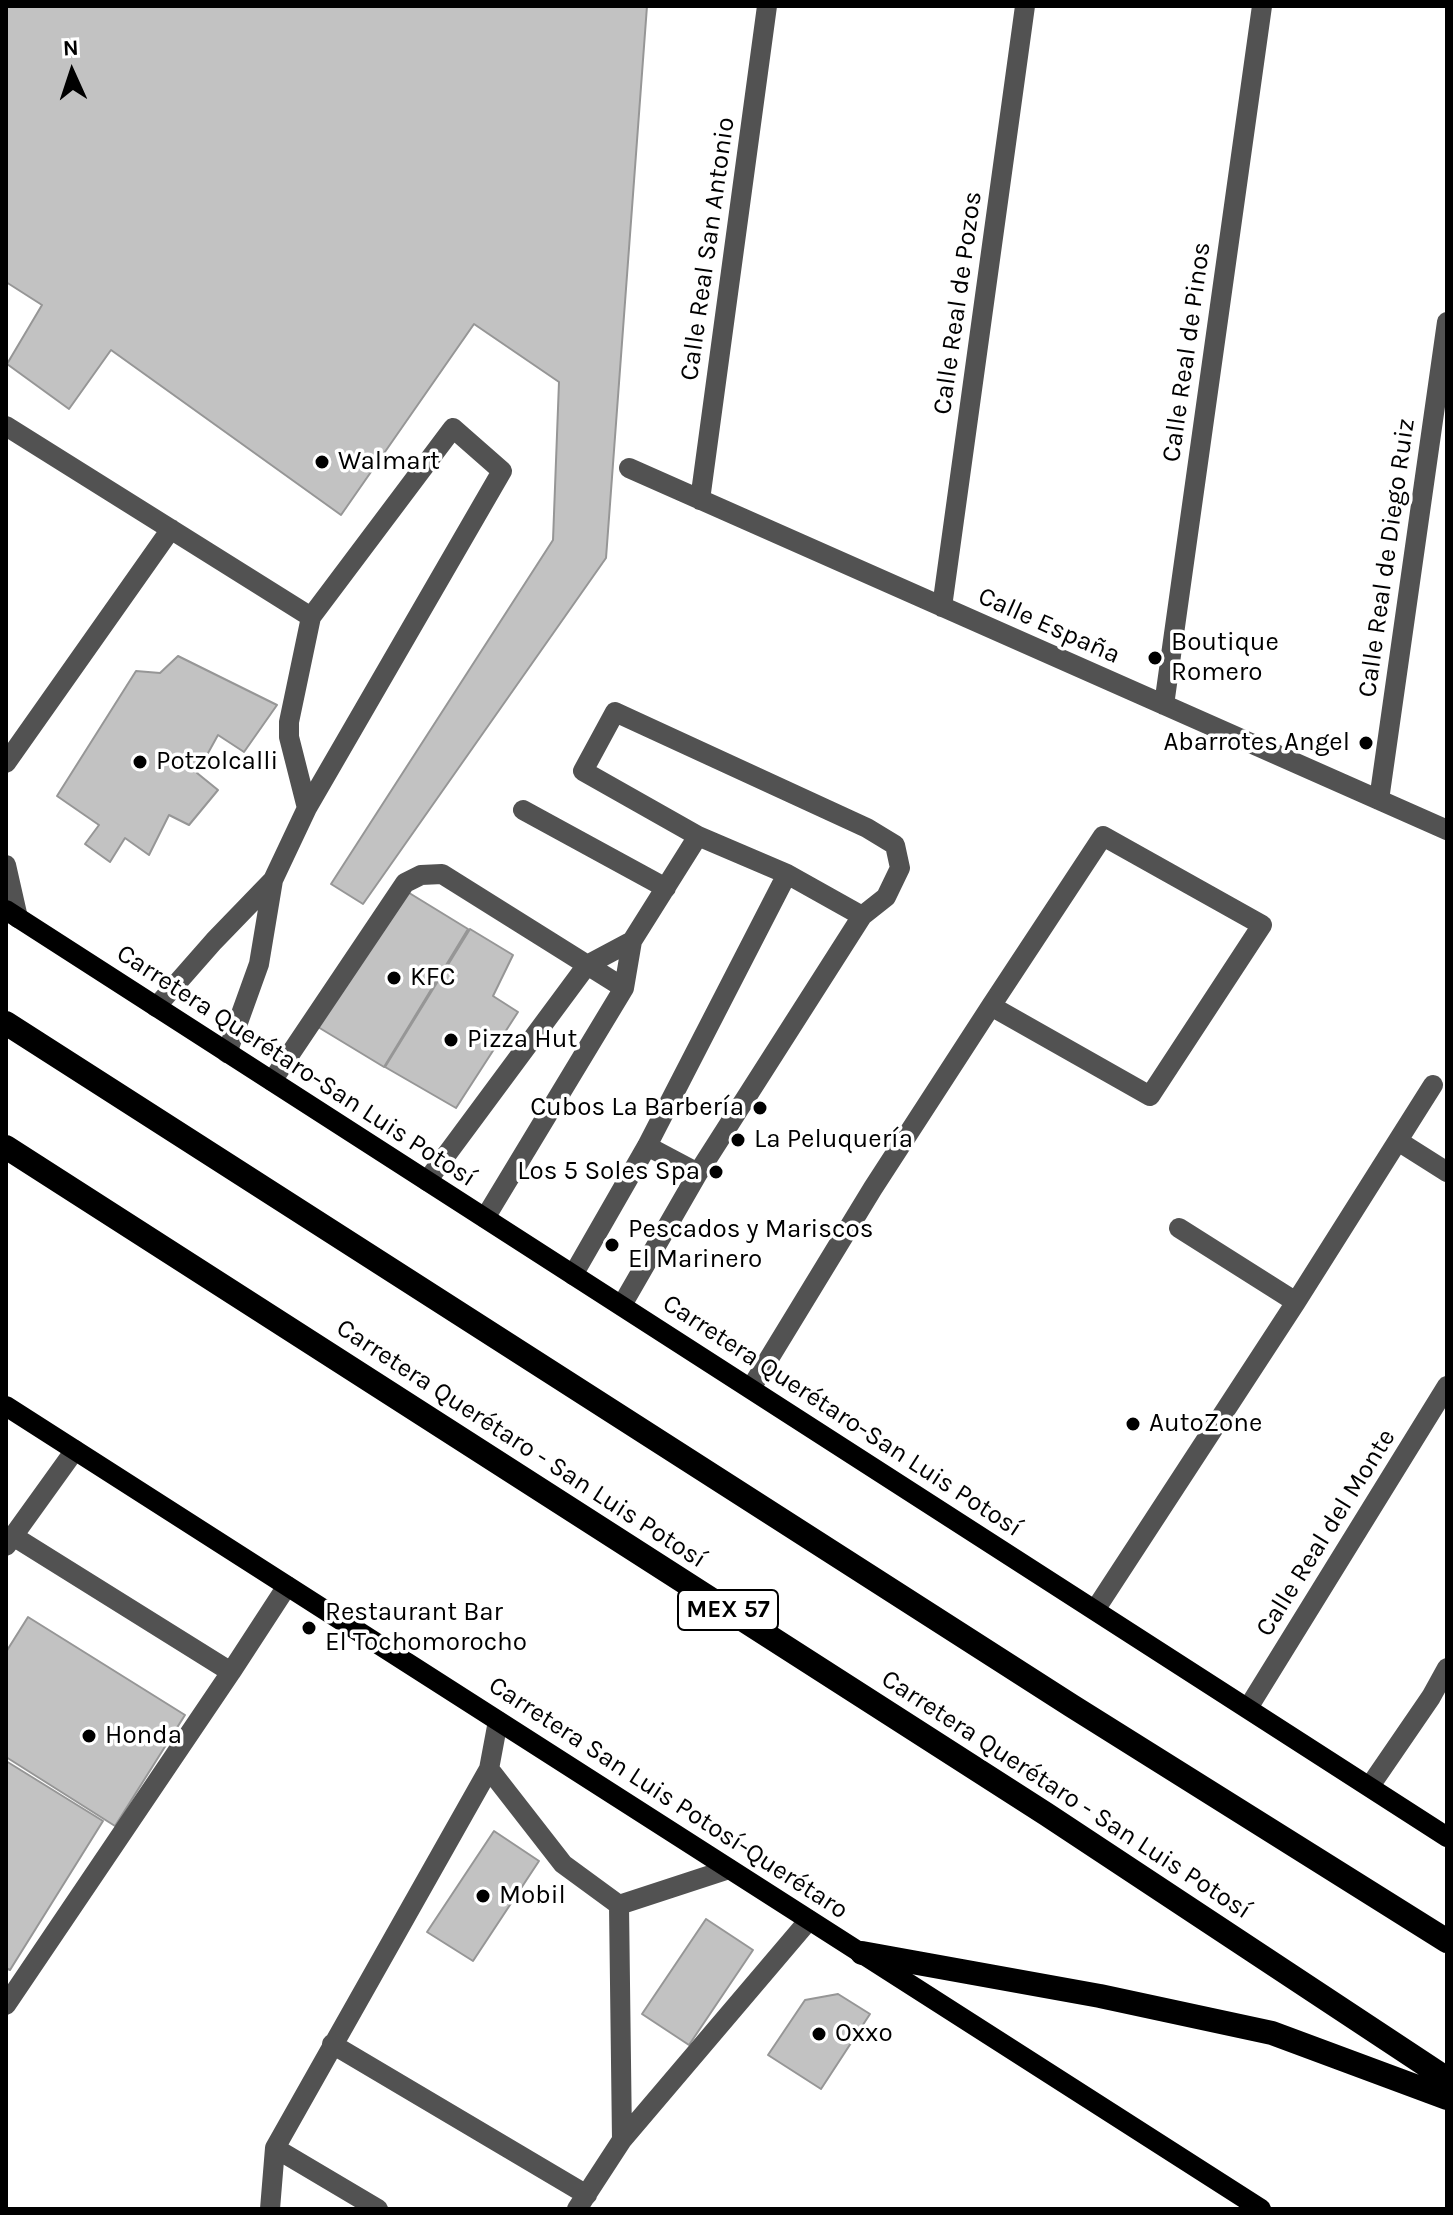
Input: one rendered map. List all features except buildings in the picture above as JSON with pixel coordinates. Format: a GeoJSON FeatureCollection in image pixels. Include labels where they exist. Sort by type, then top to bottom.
{"type":"FeatureCollection","features":[{"type":"Feature","properties":{"kind":"highway"},"geometry":{"type":"LineString","coordinates":[[6,1023],[1072,1706],[1447,1941]]}},
{"type":"Feature","properties":{"kind":"highway","name":"Carretera Querétaro - San Luis Potosí"},"geometry":{"type":"LineString","coordinates":[[6,1147],[1046,1814],[1447,2079]]}},
{"type":"Feature","properties":{"kind":"highway"},"geometry":{"type":"LineString","coordinates":[[862,1953],[1100,1996],[1272,2033],[1447,2098]]}},
{"type":"Feature","properties":{"kind":"main road","name":"Carretera Querétaro-San Luis Potosí"},"geometry":{"type":"LineString","coordinates":[[12,914],[1447,1837]]}},
{"type":"Feature","properties":{"kind":"main road","name":"Carretera San Luis Potosí-Querétaro"},"geometry":{"type":"LineString","coordinates":[[8,1411],[75,1450],[1261,2209]]}},
{"type":"Feature","properties":{"kind":"street","name":"Calle Real San Antonio"},"geometry":{"type":"LineString","coordinates":[[700,500],[767,6]]}},
{"type":"Feature","properties":{"kind":"street","name":"Calle Real de Pozos"},"geometry":{"type":"LineString","coordinates":[[942,607],[1025,6]]}},
{"type":"Feature","properties":{"kind":"street","name":"Calle Real de Pinos"},"geometry":{"type":"LineString","coordinates":[[1164,705],[1262,6]]}},
{"type":"Feature","properties":{"kind":"street","name":"Calle Real de Diego Ruiz"},"geometry":{"type":"LineString","coordinates":[[1379,800],[1447,322]]}},
{"type":"Feature","properties":{"kind":"street"},"geometry":{"type":"LineString","coordinates":[[6,426],[311,617]]}},
{"type":"Feature","properties":{"kind":"street"},"geometry":{"type":"LineString","coordinates":[[227,1053],[259,964],[273,880],[307,808],[502,471],[453,428],[311,617],[289,722],[289,737],[307,808]]}},
{"type":"Feature","properties":{"kind":"street","name":"Calle España"},"geometry":{"type":"LineString","coordinates":[[629,468],[1447,830]]}},
{"type":"Feature","properties":{"kind":"street"},"geometry":{"type":"LineString","coordinates":[[7,769],[171,529]]}},
{"type":"Feature","properties":{"kind":"street"},"geometry":{"type":"LineString","coordinates":[[622,1305],[698,1173],[862,916],[886,897],[900,868],[895,845],[867,828],[615,712],[583,771],[698,836],[787,874],[862,916]]}},
{"type":"Feature","properties":{"kind":"street"},"geometry":{"type":"LineString","coordinates":[[523,810],[666,888]]}},
{"type":"Feature","properties":{"kind":"street"},"geometry":{"type":"LineString","coordinates":[[485,1218],[624,988],[632,941],[698,836]]}},
{"type":"Feature","properties":{"kind":"street"},"geometry":{"type":"LineString","coordinates":[[751,1388],[873,1188],[991,1006],[1103,836],[1262,925],[1150,1096],[991,1006]]}},
{"type":"Feature","properties":{"kind":"street"},"geometry":{"type":"LineString","coordinates":[[6,865],[12,914]]}},
{"type":"Feature","properties":{"kind":"street"},"geometry":{"type":"LineString","coordinates":[[272,1081],[405,883],[421,875],[442,874],[624,988]]}},
{"type":"Feature","properties":{"kind":"street"},"geometry":{"type":"LineString","coordinates":[[573,1275],[647,1146],[787,874]]}},
{"type":"Feature","properties":{"kind":"street"},"geometry":{"type":"LineString","coordinates":[[156,1007],[273,880]]}},
{"type":"Feature","properties":{"kind":"street"},"geometry":{"type":"LineString","coordinates":[[427,1181],[587,965],[632,941]]}},
{"type":"Feature","properties":{"kind":"street"},"geometry":{"type":"LineString","coordinates":[[1095,1610],[1433,1085]]}},
{"type":"Feature","properties":{"kind":"street"},"geometry":{"type":"LineString","coordinates":[[1398,1141],[1447,1172]]}},
{"type":"Feature","properties":{"kind":"street"},"geometry":{"type":"LineString","coordinates":[[647,1146],[698,1173]]}},
{"type":"Feature","properties":{"kind":"street"},"geometry":{"type":"LineString","coordinates":[[1179,1228],[1296,1302]]}},
{"type":"Feature","properties":{"kind":"street","name":"Calle Real del Monte"},"geometry":{"type":"LineString","coordinates":[[1248,1708],[1447,1386]]}},
{"type":"Feature","properties":{"kind":"street"},"geometry":{"type":"LineString","coordinates":[[75,1450],[9,1541],[231,1672]]}},
{"type":"Feature","properties":{"kind":"street"},"geometry":{"type":"LineString","coordinates":[[6,2005],[287,1586]]}},
{"type":"Feature","properties":{"kind":"street"},"geometry":{"type":"LineString","coordinates":[[1370,1786],[1431,1697],[1447,1668]]}},
{"type":"Feature","properties":{"kind":"street"},"geometry":{"type":"LineString","coordinates":[[270,2209],[275,2148],[489,1769],[498,1721]]}},
{"type":"Feature","properties":{"kind":"street"},"geometry":{"type":"LineString","coordinates":[[489,1769],[563,1864],[619,1905]]}},
{"type":"Feature","properties":{"kind":"street"},"geometry":{"type":"LineString","coordinates":[[619,1905],[729,1869]]}},
{"type":"Feature","properties":{"kind":"street"},"geometry":{"type":"LineString","coordinates":[[619,1905],[622,2140]]}},
{"type":"Feature","properties":{"kind":"street"},"geometry":{"type":"LineString","coordinates":[[332,2044],[582,2202],[622,2140],[809,1920]]}},
{"type":"Feature","properties":{"kind":"street"},"geometry":{"type":"LineString","coordinates":[[275,2148],[378,2209]]}},
{"type":"Feature","properties":{"kind":"place","name":"Walmart"},"geometry":{"type":"Point","coordinates":[322,462]}},
{"type":"Feature","properties":{"kind":"place","name":"Boutique Romero"},"geometry":{"type":"Point","coordinates":[1155,658]}},
{"type":"Feature","properties":{"kind":"place","name":"Abarrotes Angel"},"geometry":{"type":"Point","coordinates":[1366,743]}},
{"type":"Feature","properties":{"kind":"place","name":"Potzolcalli"},"geometry":{"type":"Point","coordinates":[140,762]}},
{"type":"Feature","properties":{"kind":"place","name":"KFC"},"geometry":{"type":"Point","coordinates":[394,978]}},
{"type":"Feature","properties":{"kind":"place","name":"Pizza Hut"},"geometry":{"type":"Point","coordinates":[451,1040]}},
{"type":"Feature","properties":{"kind":"place","name":"Cubos La Barbería"},"geometry":{"type":"Point","coordinates":[760,1108]}},
{"type":"Feature","properties":{"kind":"place","name":"La Peluquería"},"geometry":{"type":"Point","coordinates":[738,1140]}},
{"type":"Feature","properties":{"kind":"place","name":"Los 5 Soles Spa"},"geometry":{"type":"Point","coordinates":[716,1172]}},
{"type":"Feature","properties":{"kind":"place","name":"Pescados y Mariscos El Marinero"},"geometry":{"type":"Point","coordinates":[612,1245]}},
{"type":"Feature","properties":{"kind":"place","name":"AutoZone"},"geometry":{"type":"Point","coordinates":[1133,1424]}},
{"type":"Feature","properties":{"kind":"place","name":"Restaurant Bar El Tochomorocho"},"geometry":{"type":"Point","coordinates":[309,1628]}},
{"type":"Feature","properties":{"kind":"place","name":"Honda"},"geometry":{"type":"Point","coordinates":[89,1736]}},
{"type":"Feature","properties":{"kind":"place","name":"Mobil"},"geometry":{"type":"Point","coordinates":[483,1896]}},
{"type":"Feature","properties":{"kind":"place","name":"Oxxo"},"geometry":{"type":"Point","coordinates":[819,2034]}}]}
